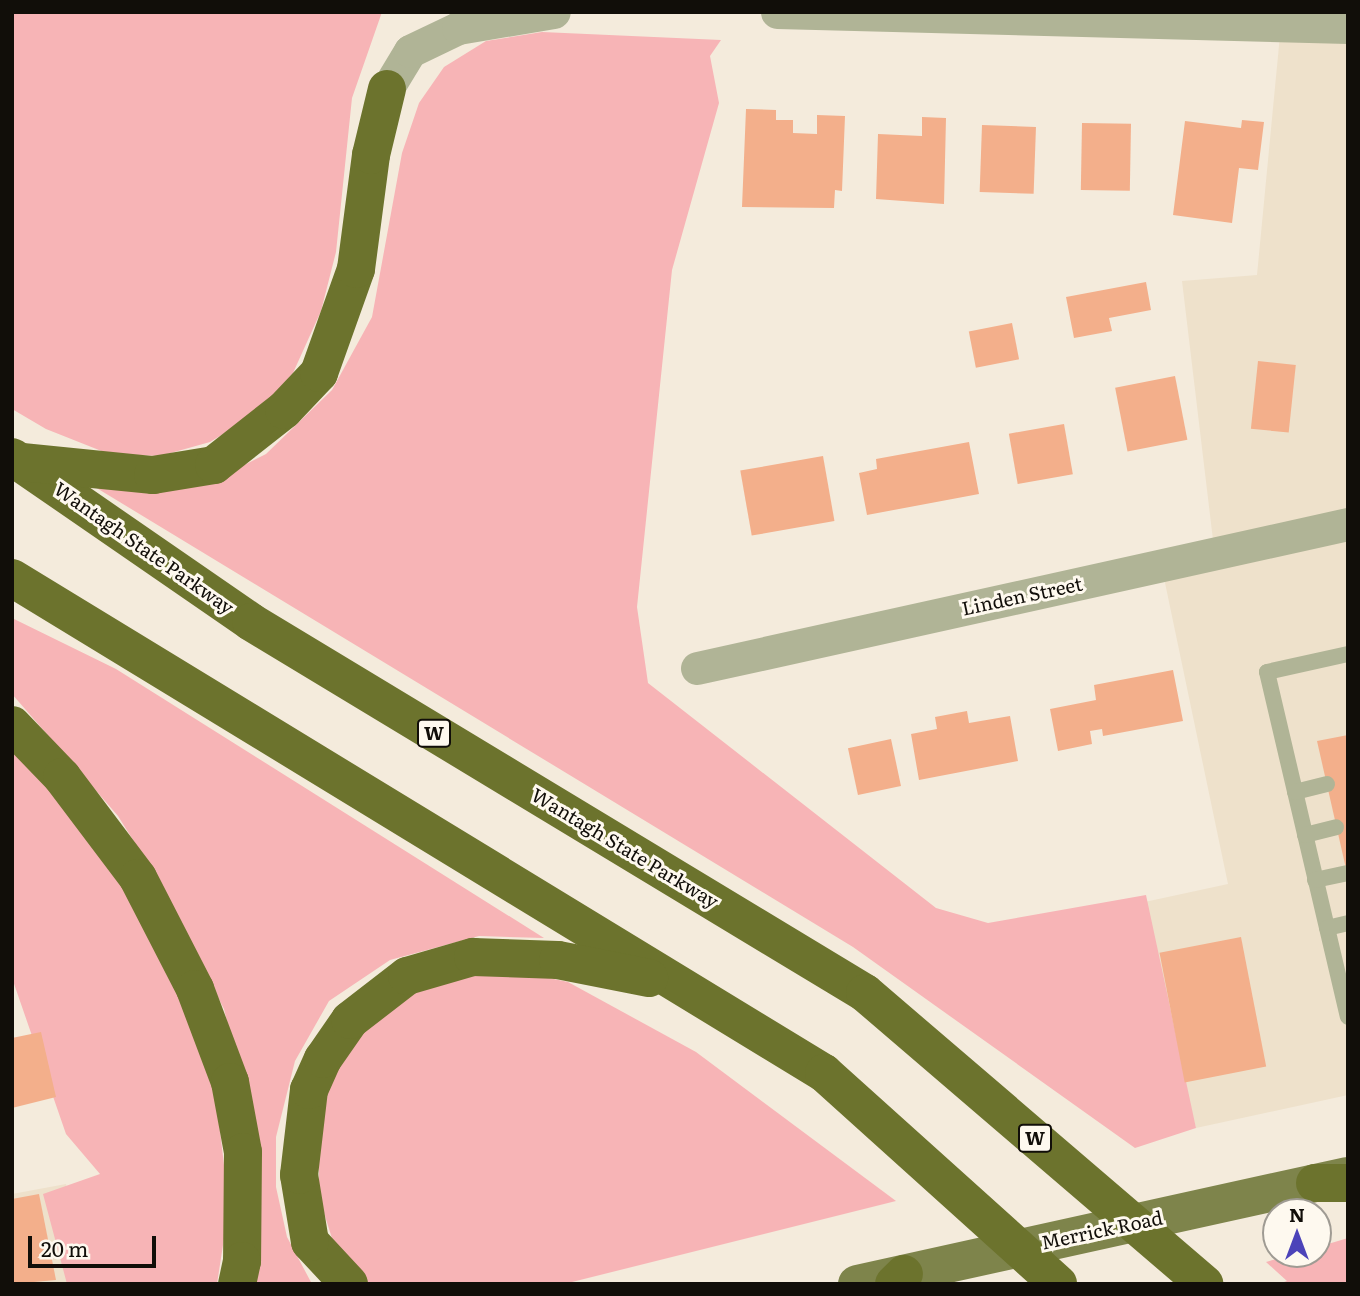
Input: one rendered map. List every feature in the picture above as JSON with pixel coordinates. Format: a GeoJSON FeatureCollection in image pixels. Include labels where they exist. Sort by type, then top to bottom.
{"type":"FeatureCollection","features":[{"type":"Feature","properties":{"kind":"highway"},"geometry":{"type":"LineString","coordinates":[[16,459],[153,475],[214,465],[285,410],[320,373],[356,269],[371,155],[387,89]]}},
{"type":"Feature","properties":{"kind":"highway","name":"Wantagh State Parkway"},"geometry":{"type":"LineString","coordinates":[[16,459],[251,622],[865,993],[1204,1284]]}},
{"type":"Feature","properties":{"kind":"highway"},"geometry":{"type":"LineString","coordinates":[[12,578],[537,895],[669,982],[824,1073],[1058,1284]]}},
{"type":"Feature","properties":{"kind":"highway"},"geometry":{"type":"LineString","coordinates":[[12,725],[62,777],[138,878],[195,989],[230,1082],[243,1152],[242,1261],[237,1284]]}},
{"type":"Feature","properties":{"kind":"highway"},"geometry":{"type":"LineString","coordinates":[[349,1284],[310,1242],[299,1175],[309,1090],[323,1059],[350,1020],[407,976],[473,957],[558,960],[669,982]]}},
{"type":"Feature","properties":{"kind":"main road","name":"Merrick Road"},"geometry":{"type":"LineString","coordinates":[[857,1284],[899,1279],[1337,1181]]}},
{"type":"Feature","properties":{"kind":"street"},"geometry":{"type":"LineString","coordinates":[[387,89],[410,51],[458,28],[554,12]]}},
{"type":"Feature","properties":{"kind":"street"},"geometry":{"type":"LineString","coordinates":[[778,12],[1348,27]]}},
{"type":"Feature","properties":{"kind":"street","name":"Linden Street"},"geometry":{"type":"LineString","coordinates":[[697,668],[1348,525]]}},
{"type":"Feature","properties":{"kind":"lane"},"geometry":{"type":"LineString","coordinates":[[1348,654],[1267,672],[1348,1017]]}},
{"type":"Feature","properties":{"kind":"lane"},"geometry":{"type":"LineString","coordinates":[[1295,792],[1327,784]]}},
{"type":"Feature","properties":{"kind":"lane"},"geometry":{"type":"LineString","coordinates":[[1305,835],[1336,827]]}},
{"type":"Feature","properties":{"kind":"lane"},"geometry":{"type":"LineString","coordinates":[[1315,880],[1346,873]]}},
{"type":"Feature","properties":{"kind":"lane"},"geometry":{"type":"LineString","coordinates":[[1327,928],[1348,923]]}},
{"type":"Feature","properties":{"kind":"shaded area"},"geometry":{"type":"Polygon","coordinates":[[[12,12],[382,12],[352,98],[336,252],[321,311],[293,373],[256,414],[210,442],[160,456],[109,454],[46,429],[12,409],[12,12]]]}},
{"type":"Feature","properties":{"kind":"shaded area"},"geometry":{"type":"Polygon","coordinates":[[[542,32],[721,40],[710,56],[719,103],[672,270],[637,607],[648,683],[936,908],[988,923],[1146,895],[1196,1128],[1135,1148],[853,947],[90,484],[213,481],[266,454],[332,390],[372,317],[402,153],[419,103],[444,67],[486,41],[542,32]]]}},
{"type":"Feature","properties":{"kind":"shaded area"},"geometry":{"type":"Polygon","coordinates":[[[1280,35],[1348,37],[1348,1095],[1196,1128],[1140,903],[1228,884],[1164,578],[1216,565],[1182,281],[1257,275],[1280,35]]]}},
{"type":"Feature","properties":{"kind":"shaded area"},"geometry":{"type":"Polygon","coordinates":[[[12,618],[116,669],[544,938],[479,936],[390,960],[329,1001],[295,1061],[276,1137],[276,1187],[287,1237],[312,1284],[249,1284],[248,1107],[224,1009],[160,883],[118,816],[12,694],[12,618]]]}},
{"type":"Feature","properties":{"kind":"shaded area"},"geometry":{"type":"Polygon","coordinates":[[[12,747],[88,830],[166,955],[215,1088],[224,1165],[225,1232],[217,1284],[67,1284],[43,1194],[100,1174],[66,1134],[12,978],[12,747]]]}},
{"type":"Feature","properties":{"kind":"shaded area"},"geometry":{"type":"Polygon","coordinates":[[[498,967],[568,982],[696,1052],[896,1201],[564,1284],[368,1284],[336,1251],[319,1197],[319,1134],[332,1073],[369,1020],[417,983],[498,967]]]}},
{"type":"Feature","properties":{"kind":"shaded area"},"geometry":{"type":"Polygon","coordinates":[[[66,1184],[87,1284],[12,1284],[12,1194],[66,1184]]]}},
{"type":"Feature","properties":{"kind":"shaded area"},"geometry":{"type":"Polygon","coordinates":[[[1348,1238],[1348,1284],[1278,1284],[1287,1281],[1273,1268],[1332,1268],[1332,1243],[1348,1238]]]}},
{"type":"Feature","properties":{"kind":"building"},"geometry":{"type":"Polygon","coordinates":[[[746,109],[776,110],[776,120],[793,120],[793,133],[817,134],[817,115],[845,116],[842,191],[835,190],[834,208],[742,207],[746,109]]]}},
{"type":"Feature","properties":{"kind":"building"},"geometry":{"type":"Polygon","coordinates":[[[922,117],[946,118],[944,204],[876,199],[878,134],[922,136],[922,117]]]}},
{"type":"Feature","properties":{"kind":"building"},"geometry":{"type":"Polygon","coordinates":[[[1242,120],[1264,122],[1258,170],[1239,168],[1232,223],[1173,215],[1185,121],[1241,128],[1242,120]]]}},
{"type":"Feature","properties":{"kind":"building"},"geometry":{"type":"Polygon","coordinates":[[[1082,123],[1131,124],[1130,191],[1081,190],[1082,123]]]}},
{"type":"Feature","properties":{"kind":"building"},"geometry":{"type":"Polygon","coordinates":[[[982,125],[1036,127],[1034,194],[980,192],[982,125]]]}},
{"type":"Feature","properties":{"kind":"building"},"geometry":{"type":"Polygon","coordinates":[[[1146,282],[1151,310],[1109,318],[1112,331],[1074,338],[1066,297],[1146,282]]]}},
{"type":"Feature","properties":{"kind":"building"},"geometry":{"type":"Polygon","coordinates":[[[1012,323],[1019,359],[976,368],[969,331],[1012,323]]]}},
{"type":"Feature","properties":{"kind":"building"},"geometry":{"type":"Polygon","coordinates":[[[1258,361],[1296,365],[1289,433],[1251,429],[1258,361]]]}},
{"type":"Feature","properties":{"kind":"building"},"geometry":{"type":"Polygon","coordinates":[[[1175,376],[1187,440],[1128,451],[1115,388],[1175,376]]]}},
{"type":"Feature","properties":{"kind":"building"},"geometry":{"type":"Polygon","coordinates":[[[1064,424],[1073,474],[1018,484],[1009,434],[1064,424]]]}},
{"type":"Feature","properties":{"kind":"building"},"geometry":{"type":"Polygon","coordinates":[[[969,442],[979,494],[867,515],[859,473],[877,469],[876,459],[969,442]]]}},
{"type":"Feature","properties":{"kind":"building"},"geometry":{"type":"Polygon","coordinates":[[[823,456],[834,521],[752,536],[740,471],[823,456]]]}},
{"type":"Feature","properties":{"kind":"building"},"geometry":{"type":"Polygon","coordinates":[[[1173,670],[1183,721],[1103,736],[1102,729],[1090,731],[1092,744],[1058,751],[1050,709],[1096,700],[1094,685],[1173,670]]]}},
{"type":"Feature","properties":{"kind":"building"},"geometry":{"type":"Polygon","coordinates":[[[967,711],[969,723],[1010,716],[1018,761],[919,780],[911,734],[937,729],[935,717],[967,711]]]}},
{"type":"Feature","properties":{"kind":"building"},"geometry":{"type":"Polygon","coordinates":[[[1348,735],[1348,873],[1347,873],[1317,741],[1348,735]]]}},
{"type":"Feature","properties":{"kind":"building"},"geometry":{"type":"Polygon","coordinates":[[[891,739],[901,786],[858,795],[848,748],[891,739]]]}},
{"type":"Feature","properties":{"kind":"building"},"geometry":{"type":"Polygon","coordinates":[[[1241,937],[1266,1067],[1185,1082],[1160,953],[1241,937]]]}},
{"type":"Feature","properties":{"kind":"building"},"geometry":{"type":"Polygon","coordinates":[[[41,1032],[56,1097],[12,1108],[12,1038],[41,1032]]]}},
{"type":"Feature","properties":{"kind":"building"},"geometry":{"type":"Polygon","coordinates":[[[39,1194],[56,1280],[12,1284],[12,1199],[39,1194]]]}}]}
